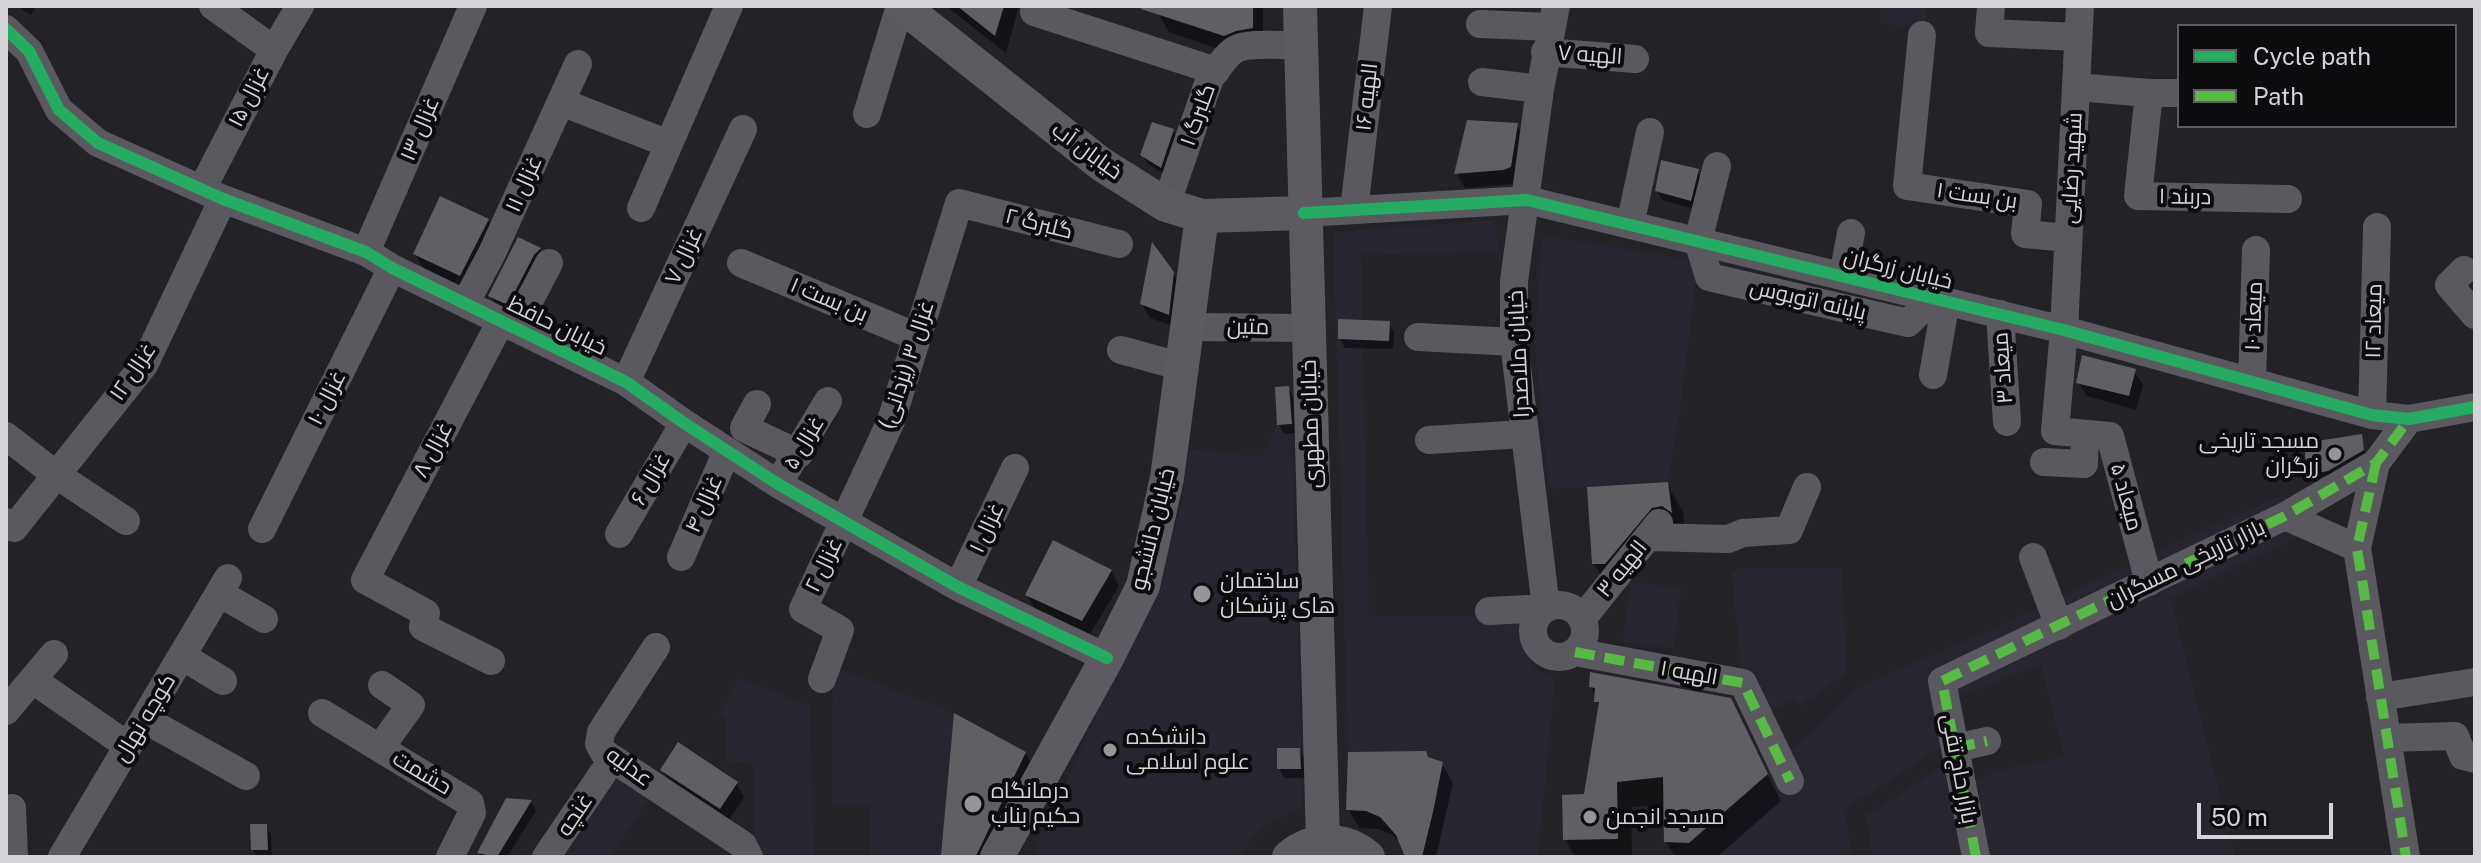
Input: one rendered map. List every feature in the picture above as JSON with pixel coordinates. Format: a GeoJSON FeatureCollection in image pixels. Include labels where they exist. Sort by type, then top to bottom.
{"type":"FeatureCollection","features":[{"type":"Feature","properties":{"kind":"main road","name":"خیابان آب"},"geometry":{"type":"LineString","coordinates":[[901,6],[1101,164],[1166,205],[1202,216],[1304,213]]}},
{"type":"Feature","properties":{"kind":"main road","name":"خیابان مطهری"},"geometry":{"type":"LineString","coordinates":[[1300,6],[1322,829]]}},
{"type":"Feature","properties":{"kind":"main road","name":"خیابان دانشجو"},"geometry":{"type":"LineString","coordinates":[[997,857],[1107,658],[1143,586],[1167,478],[1202,216]]}},
{"type":"Feature","properties":{"kind":"main road"},"geometry":{"type":"LineString","coordinates":[[1268,857],[1281,844],[1310,827],[1322,829],[1368,857]]}},
{"type":"Feature","properties":{"kind":"main road"},"geometry":{"type":"LineString","coordinates":[[1289,857],[1307,846],[1322,829]]}},
{"type":"Feature","properties":{"kind":"street"},"geometry":{"type":"LineString","coordinates":[[213,6],[274,50]]}},
{"type":"Feature","properties":{"kind":"street","name":"غزال ۱۵"},"geometry":{"type":"LineString","coordinates":[[212,194],[274,50],[300,6]]}},
{"type":"Feature","properties":{"kind":"street","name":"غزال ۱۳"},"geometry":{"type":"LineString","coordinates":[[366,252],[473,6]]}},
{"type":"Feature","properties":{"kind":"street"},"geometry":{"type":"LineString","coordinates":[[641,208],[729,6]]}},
{"type":"Feature","properties":{"kind":"street"},"geometry":{"type":"LineString","coordinates":[[867,114],[901,6]]}},
{"type":"Feature","properties":{"kind":"street","name":"الهیه ۱۶"},"geometry":{"type":"LineString","coordinates":[[1355,199],[1378,6]]}},
{"type":"Feature","properties":{"kind":"street"},"geometry":{"type":"LineString","coordinates":[[1991,6],[1989,33],[2078,37]]}},
{"type":"Feature","properties":{"kind":"street","name":"شهید رضایی"},"geometry":{"type":"LineString","coordinates":[[2064,330],[2080,6]]}},
{"type":"Feature","properties":{"kind":"street"},"geometry":{"type":"LineString","coordinates":[[1034,12],[1216,71]]}},
{"type":"Feature","properties":{"kind":"street","name":"الهیه ۷"},"geometry":{"type":"LineString","coordinates":[[1480,24],[1551,28],[1635,59]]}},
{"type":"Feature","properties":{"kind":"street","name":"خیابان ملاصدرا"},"geometry":{"type":"LineString","coordinates":[[1546,608],[1523,434],[1514,342],[1514,281],[1551,28]]}},
{"type":"Feature","properties":{"kind":"street","name":"خیابان حافظ"},"geometry":{"type":"LineString","coordinates":[[6,29],[29,51],[59,110],[98,143],[212,194],[366,252],[392,268],[626,382],[778,484],[844,522],[958,587],[1107,658]]}},
{"type":"Feature","properties":{"kind":"street","name":"بن بست ۱"},"geometry":{"type":"LineString","coordinates":[[1922,35],[1907,186],[2028,204],[2025,234],[2068,238]]}},
{"type":"Feature","properties":{"kind":"street","name":"گلبرگ ۱"},"geometry":{"type":"LineString","coordinates":[[1166,205],[1210,78],[1234,50],[1301,45]]}},
{"type":"Feature","properties":{"kind":"street","name":"غزال ۱۱"},"geometry":{"type":"LineString","coordinates":[[466,302],[492,253],[578,64]]}},
{"type":"Feature","properties":{"kind":"street"},"geometry":{"type":"LineString","coordinates":[[1482,82],[1540,89]]}},
{"type":"Feature","properties":{"kind":"street"},"geometry":{"type":"LineString","coordinates":[[2076,87],[2177,93]]}},
{"type":"Feature","properties":{"kind":"street","name":"دربند ۱"},"geometry":{"type":"LineString","coordinates":[[2149,93],[2138,196],[2288,199]]}},
{"type":"Feature","properties":{"kind":"street"},"geometry":{"type":"LineString","coordinates":[[561,102],[669,144]]}},
{"type":"Feature","properties":{"kind":"street","name":"غزال ۷"},"geometry":{"type":"LineString","coordinates":[[626,382],[743,129]]}},
{"type":"Feature","properties":{"kind":"street"},"geometry":{"type":"LineString","coordinates":[[1630,225],[1650,132]]}},
{"type":"Feature","properties":{"kind":"street"},"geometry":{"type":"LineString","coordinates":[[1698,241],[1717,166]]}},
{"type":"Feature","properties":{"kind":"street","name":"غزال ۱۲"},"geometry":{"type":"LineString","coordinates":[[10,525],[144,365],[212,194]]}},
{"type":"Feature","properties":{"kind":"street","name":"خیابان زرگران"},"geometry":{"type":"LineString","coordinates":[[1304,213],[1355,199],[1527,200],[2064,330],[2372,415],[2409,419],[2475,407]]}},
{"type":"Feature","properties":{"kind":"street","name":"گلبرگ ۲"},"geometry":{"type":"LineString","coordinates":[[959,203],[1119,244]]}},
{"type":"Feature","properties":{"kind":"street","name":"غزال ۳ (یزدانی)"},"geometry":{"type":"LineString","coordinates":[[844,522],[891,421],[959,203]]}},
{"type":"Feature","properties":{"kind":"street","name":"میعاد ۱۲"},"geometry":{"type":"LineString","coordinates":[[2372,415],[2377,227]]}},
{"type":"Feature","properties":{"kind":"street"},"geometry":{"type":"LineString","coordinates":[[1843,276],[1851,233]]}},
{"type":"Feature","properties":{"kind":"street","name":"پایانه اتوبوس"},"geometry":{"type":"LineString","coordinates":[[1698,241],[1709,277],[1908,323],[1940,300]]}},
{"type":"Feature","properties":{"kind":"street","name":"میعاد ۱۰"},"geometry":{"type":"LineString","coordinates":[[2252,382],[2256,250]]}},
{"type":"Feature","properties":{"kind":"street","name":"غزال ۸"},"geometry":{"type":"LineString","coordinates":[[491,661],[423,627],[426,613],[365,580],[508,325],[549,263]]}},
{"type":"Feature","properties":{"kind":"street","name":"بن بست ۱"},"geometry":{"type":"LineString","coordinates":[[741,263],[917,337]]}},
{"type":"Feature","properties":{"kind":"street","name":"غزال ۱۰"},"geometry":{"type":"LineString","coordinates":[[262,529],[392,268]]}},
{"type":"Feature","properties":{"kind":"street"},"geometry":{"type":"LineString","coordinates":[[2464,270],[2449,285],[2475,315]]}},
{"type":"Feature","properties":{"kind":"street"},"geometry":{"type":"LineString","coordinates":[[1933,375],[1940,300]]}},
{"type":"Feature","properties":{"kind":"street","name":"میعاد ۳"},"geometry":{"type":"LineString","coordinates":[[2000,314],[2007,422]]}},
{"type":"Feature","properties":{"kind":"street","name":"متین"},"geometry":{"type":"LineString","coordinates":[[1189,327],[1308,328]]}},
{"type":"Feature","properties":{"kind":"street","name":"میعاد ۵"},"geometry":{"type":"LineString","coordinates":[[2064,330],[2055,431],[2110,436],[2149,582]]}},
{"type":"Feature","properties":{"kind":"street"},"geometry":{"type":"LineString","coordinates":[[1418,337],[1514,342]]}},
{"type":"Feature","properties":{"kind":"street"},"geometry":{"type":"LineString","coordinates":[[1121,350],[1183,367]]}},
{"type":"Feature","properties":{"kind":"street","name":"غزال ۵"},"geometry":{"type":"LineString","coordinates":[[778,484],[799,454],[828,401]]}},
{"type":"Feature","properties":{"kind":"street"},"geometry":{"type":"LineString","coordinates":[[757,404],[744,428],[799,454]]}},
{"type":"Feature","properties":{"kind":"street","name":"بازار تاریخی مسگران"},"geometry":{"type":"LineString","coordinates":[[1942,681],[2285,516],[2376,463],[2409,419]]}},
{"type":"Feature","properties":{"kind":"street","name":"غزال ۶"},"geometry":{"type":"LineString","coordinates":[[619,534],[684,423]]}},
{"type":"Feature","properties":{"kind":"street"},"geometry":{"type":"LineString","coordinates":[[1429,440],[1523,434]]}},
{"type":"Feature","properties":{"kind":"street","name":"میعاد ۵"},"geometry":{"type":"LineString","coordinates":[[2044,462],[2084,464],[2085,434]]}},
{"type":"Feature","properties":{"kind":"street"},"geometry":{"type":"LineString","coordinates":[[6,436],[55,474],[126,521]]}},
{"type":"Feature","properties":{"kind":"street","name":"غزال ۴"},"geometry":{"type":"LineString","coordinates":[[681,557],[727,451]]}},
{"type":"Feature","properties":{"kind":"street"},"geometry":{"type":"LineString","coordinates":[[2376,463],[2357,548],[2406,857]]}},
{"type":"Feature","properties":{"kind":"street","name":"غزال ۱"},"geometry":{"type":"LineString","coordinates":[[958,587],[1015,468]]}},
{"type":"Feature","properties":{"kind":"street","name":"الهیه ۳"},"geometry":{"type":"LineString","coordinates":[[1582,619],[1655,528],[1728,539],[1743,533],[1789,530],[1807,487]]}},
{"type":"Feature","properties":{"kind":"street"},"geometry":{"type":"LineString","coordinates":[[2285,516],[2357,548]]}},
{"type":"Feature","properties":{"kind":"street","name":"غزال ۲"},"geometry":{"type":"LineString","coordinates":[[822,679],[840,630],[803,609],[844,522]]}},
{"type":"Feature","properties":{"kind":"street"},"geometry":{"type":"LineString","coordinates":[[2033,557],[2059,626]]}},
{"type":"Feature","properties":{"kind":"street","name":"کوچه نهال"},"geometry":{"type":"LineString","coordinates":[[62,857],[224,586],[264,619]]}},
{"type":"Feature","properties":{"kind":"street"},"geometry":{"type":"LineString","coordinates":[[1489,611],[1562,605],[1577,612],[1585,633],[1575,652],[1549,656],[1537,646],[1532,631],[1534,622],[1546,608]]}},
{"type":"Feature","properties":{"kind":"street","name":"عدلیه"},"geometry":{"type":"LineString","coordinates":[[656,647],[601,732],[599,744],[604,753],[743,845],[749,857]]}},
{"type":"Feature","properties":{"kind":"street","name":"الهیه ۱"},"geometry":{"type":"LineString","coordinates":[[1575,652],[1743,683],[1790,781]]}},
{"type":"Feature","properties":{"kind":"street"},"geometry":{"type":"LineString","coordinates":[[6,711],[54,654]]}},
{"type":"Feature","properties":{"kind":"street"},"geometry":{"type":"LineString","coordinates":[[182,656],[223,681]]}},
{"type":"Feature","properties":{"kind":"street"},"geometry":{"type":"LineString","coordinates":[[33,680],[128,746]]}},
{"type":"Feature","properties":{"kind":"street","name":"بازار حاج تقی"},"geometry":{"type":"LineString","coordinates":[[1942,681],[1976,857]]}},
{"type":"Feature","properties":{"kind":"street"},"geometry":{"type":"LineString","coordinates":[[2380,697],[2475,682]]}},
{"type":"Feature","properties":{"kind":"street"},"geometry":{"type":"LineString","coordinates":[[380,748],[411,705],[382,685]]}},
{"type":"Feature","properties":{"kind":"street","name":"حشمت"},"geometry":{"type":"LineString","coordinates":[[322,713],[473,807],[450,857]]}},
{"type":"Feature","properties":{"kind":"street"},"geometry":{"type":"LineString","coordinates":[[144,719],[246,776]]}},
{"type":"Feature","properties":{"kind":"street"},"geometry":{"type":"LineString","coordinates":[[2387,738],[2455,736],[2463,756],[2475,759]]}},
{"type":"Feature","properties":{"kind":"street"},"geometry":{"type":"LineString","coordinates":[[1955,748],[1987,741]]}},
{"type":"Feature","properties":{"kind":"street","name":"غنچه"},"geometry":{"type":"LineString","coordinates":[[546,857],[603,773]]}},
{"type":"Feature","properties":{"kind":"street"},"geometry":{"type":"LineString","coordinates":[[12,808],[14,857]]}},
{"type":"Feature","properties":{"kind":"shaded area"},"geometry":{"type":"Polygon","coordinates":[[[1881,6],[1926,6],[1925,29],[1880,23],[1881,6]]]}},
{"type":"Feature","properties":{"kind":"shaded area"},"geometry":{"type":"Polygon","coordinates":[[[1495,220],[1499,251],[1361,255],[1369,616],[1525,617],[1529,660],[1537,670],[1555,678],[1538,857],[1422,857],[1443,763],[1428,757],[1426,751],[1348,752],[1333,232],[1495,220]]]}},
{"type":"Feature","properties":{"kind":"shaded area"},"geometry":{"type":"Polygon","coordinates":[[[1546,236],[1687,259],[1697,271],[1668,482],[1549,489],[1535,346],[1541,240],[1546,236]]]}},
{"type":"Feature","properties":{"kind":"shaded area"},"geometry":{"type":"Polygon","coordinates":[[[1292,424],[1301,748],[1277,748],[1277,769],[1301,769],[1302,808],[1271,821],[1237,857],[1037,857],[1036,846],[1041,834],[1099,707],[1163,579],[1182,500],[1189,449],[1262,457],[1277,425],[1292,424]]]}},
{"type":"Feature","properties":{"kind":"shaded area"},"geometry":{"type":"Polygon","coordinates":[[[2285,495],[2305,533],[2171,599],[2235,857],[1988,857],[1975,782],[1995,771],[2065,757],[2040,664],[1939,704],[1948,743],[1844,809],[1853,857],[1690,857],[1689,843],[1780,763],[1857,688],[2005,624],[2206,528],[2285,495]]]}},
{"type":"Feature","properties":{"kind":"shaded area"},"geometry":{"type":"Polygon","coordinates":[[[1740,568],[1842,568],[1847,673],[1801,705],[1794,698],[1763,715],[1741,673],[1732,573],[1740,568]]]}},
{"type":"Feature","properties":{"kind":"shaded area"},"geometry":{"type":"Polygon","coordinates":[[[1630,582],[1681,588],[1674,648],[1623,642],[1630,582]]]}},
{"type":"Feature","properties":{"kind":"shaded area"},"geometry":{"type":"Polygon","coordinates":[[[833,667],[954,713],[941,855],[870,856],[870,805],[832,805],[833,667]]]}},
{"type":"Feature","properties":{"kind":"shaded area"},"geometry":{"type":"Polygon","coordinates":[[[738,678],[810,706],[814,856],[754,853],[753,763],[725,761],[726,719],[719,717],[738,678]]]}},
{"type":"Feature","properties":{"kind":"shaded area"},"geometry":{"type":"Polygon","coordinates":[[[1951,760],[1970,857],[1873,857],[1866,816],[1951,760]]]}},
{"type":"Feature","properties":{"kind":"shaded area"},"geometry":{"type":"Polygon","coordinates":[[[615,769],[653,794],[610,856],[560,854],[615,769]]]}},
{"type":"Feature","properties":{"kind":"building"},"geometry":{"type":"Polygon","coordinates":[[[957,6],[1004,6],[995,36],[957,6]]]}},
{"type":"Feature","properties":{"kind":"building"},"geometry":{"type":"Polygon","coordinates":[[[1142,6],[1253,6],[1253,28],[1224,36],[1141,9],[1142,6]]]}},
{"type":"Feature","properties":{"kind":"building"},"geometry":{"type":"Polygon","coordinates":[[[1467,120],[1518,123],[1511,167],[1454,174],[1467,120]]]}},
{"type":"Feature","properties":{"kind":"building"},"geometry":{"type":"Polygon","coordinates":[[[1152,122],[1174,129],[1161,168],[1140,155],[1152,122]]]}},
{"type":"Feature","properties":{"kind":"building"},"geometry":{"type":"Polygon","coordinates":[[[1661,160],[1699,169],[1691,201],[1655,191],[1661,160]]]}},
{"type":"Feature","properties":{"kind":"building"},"geometry":{"type":"Polygon","coordinates":[[[440,196],[489,219],[460,276],[413,254],[440,196]]]}},
{"type":"Feature","properties":{"kind":"building"},"geometry":{"type":"Polygon","coordinates":[[[518,237],[541,248],[534,255],[508,305],[488,296],[518,237]]]}},
{"type":"Feature","properties":{"kind":"building"},"geometry":{"type":"Polygon","coordinates":[[[1152,242],[1174,272],[1169,315],[1140,304],[1152,242]]]}},
{"type":"Feature","properties":{"kind":"building"},"geometry":{"type":"Polygon","coordinates":[[[1338,319],[1390,321],[1389,341],[1338,339],[1338,319]]]}},
{"type":"Feature","properties":{"kind":"building"},"geometry":{"type":"Polygon","coordinates":[[[2082,355],[2136,369],[2129,396],[2076,383],[2082,355]]]}},
{"type":"Feature","properties":{"kind":"building"},"geometry":{"type":"Polygon","coordinates":[[[1289,386],[1292,424],[1277,425],[1275,387],[1289,386]]]}},
{"type":"Feature","properties":{"kind":"building","name":"مسجد تاریخی زرگران"},"geometry":{"type":"Polygon","coordinates":[[[2362,434],[2364,450],[2328,471],[2307,475],[2304,443],[2362,434]]]}},
{"type":"Feature","properties":{"kind":"building"},"geometry":{"type":"Polygon","coordinates":[[[1668,482],[1672,513],[1662,506],[1652,508],[1605,564],[1592,564],[1587,487],[1668,482]]]}},
{"type":"Feature","properties":{"kind":"building"},"geometry":{"type":"Polygon","coordinates":[[[1053,540],[1112,570],[1082,621],[1025,595],[1053,540]]]}},
{"type":"Feature","properties":{"kind":"building"},"geometry":{"type":"Polygon","coordinates":[[[1590,672],[1731,698],[1768,774],[1689,843],[1664,842],[1663,777],[1617,782],[1618,839],[1563,840],[1562,795],[1584,794],[1599,702],[1594,702],[1595,688],[1589,687],[1590,672]]]}},
{"type":"Feature","properties":{"kind":"building","name":"درمانگاه حکیم بناب"},"geometry":{"type":"Polygon","coordinates":[[[954,713],[1026,752],[976,856],[941,855],[954,713]]]}},
{"type":"Feature","properties":{"kind":"building"},"geometry":{"type":"Polygon","coordinates":[[[678,742],[738,782],[720,809],[660,770],[678,742]]]}},
{"type":"Feature","properties":{"kind":"building"},"geometry":{"type":"Polygon","coordinates":[[[1277,748],[1300,748],[1301,769],[1277,769],[1277,748]]]}},
{"type":"Feature","properties":{"kind":"building"},"geometry":{"type":"Polygon","coordinates":[[[1426,751],[1428,757],[1443,762],[1422,857],[1405,857],[1396,835],[1380,817],[1366,811],[1346,810],[1348,752],[1426,751]]]}},
{"type":"Feature","properties":{"kind":"building"},"geometry":{"type":"Polygon","coordinates":[[[506,798],[532,800],[497,857],[477,853],[506,798]]]}},
{"type":"Feature","properties":{"kind":"building"},"geometry":{"type":"Polygon","coordinates":[[[250,824],[267,824],[268,850],[251,850],[250,824]]]}},
{"type":"Feature","properties":{"kind":"marked path"},"geometry":{"type":"LineString","coordinates":[[1976,857],[1942,681],[2285,516],[2376,463],[2409,419]]}},
{"type":"Feature","properties":{"kind":"marked path"},"geometry":{"type":"LineString","coordinates":[[2376,463],[2357,548],[2406,857]]}},
{"type":"Feature","properties":{"kind":"marked path"},"geometry":{"type":"LineString","coordinates":[[1575,652],[1743,683],[1790,781]]}},
{"type":"Feature","properties":{"kind":"marked path"},"geometry":{"type":"LineString","coordinates":[[1955,748],[1987,741]]}},
{"type":"Feature","properties":{"kind":"cycle path"},"geometry":{"type":"LineString","coordinates":[[6,29],[29,51],[59,110],[98,143],[223,199],[366,252],[392,268],[626,382],[778,484],[958,587],[1107,658]]}},
{"type":"Feature","properties":{"kind":"cycle path"},"geometry":{"type":"LineString","coordinates":[[1304,213],[1527,200],[2064,330],[2372,415],[2409,419],[2475,407]]}},
{"type":"Feature","properties":{"kind":"place","name":"مسجد تاریخی زرگران"},"geometry":{"type":"Point","coordinates":[2335,454]}},
{"type":"Feature","properties":{"kind":"place","name":"ساختمان های پزشکان"},"geometry":{"type":"Point","coordinates":[1202,594]}},
{"type":"Feature","properties":{"kind":"place","name":"دانشکده علوم اسلامی"},"geometry":{"type":"Point","coordinates":[1110,750]}},
{"type":"Feature","properties":{"kind":"place","name":"درمانگاه حکیم بناب"},"geometry":{"type":"Point","coordinates":[973,804]}},
{"type":"Feature","properties":{"kind":"place","name":"مسجد انجمن"},"geometry":{"type":"Point","coordinates":[1590,817]}}]}
